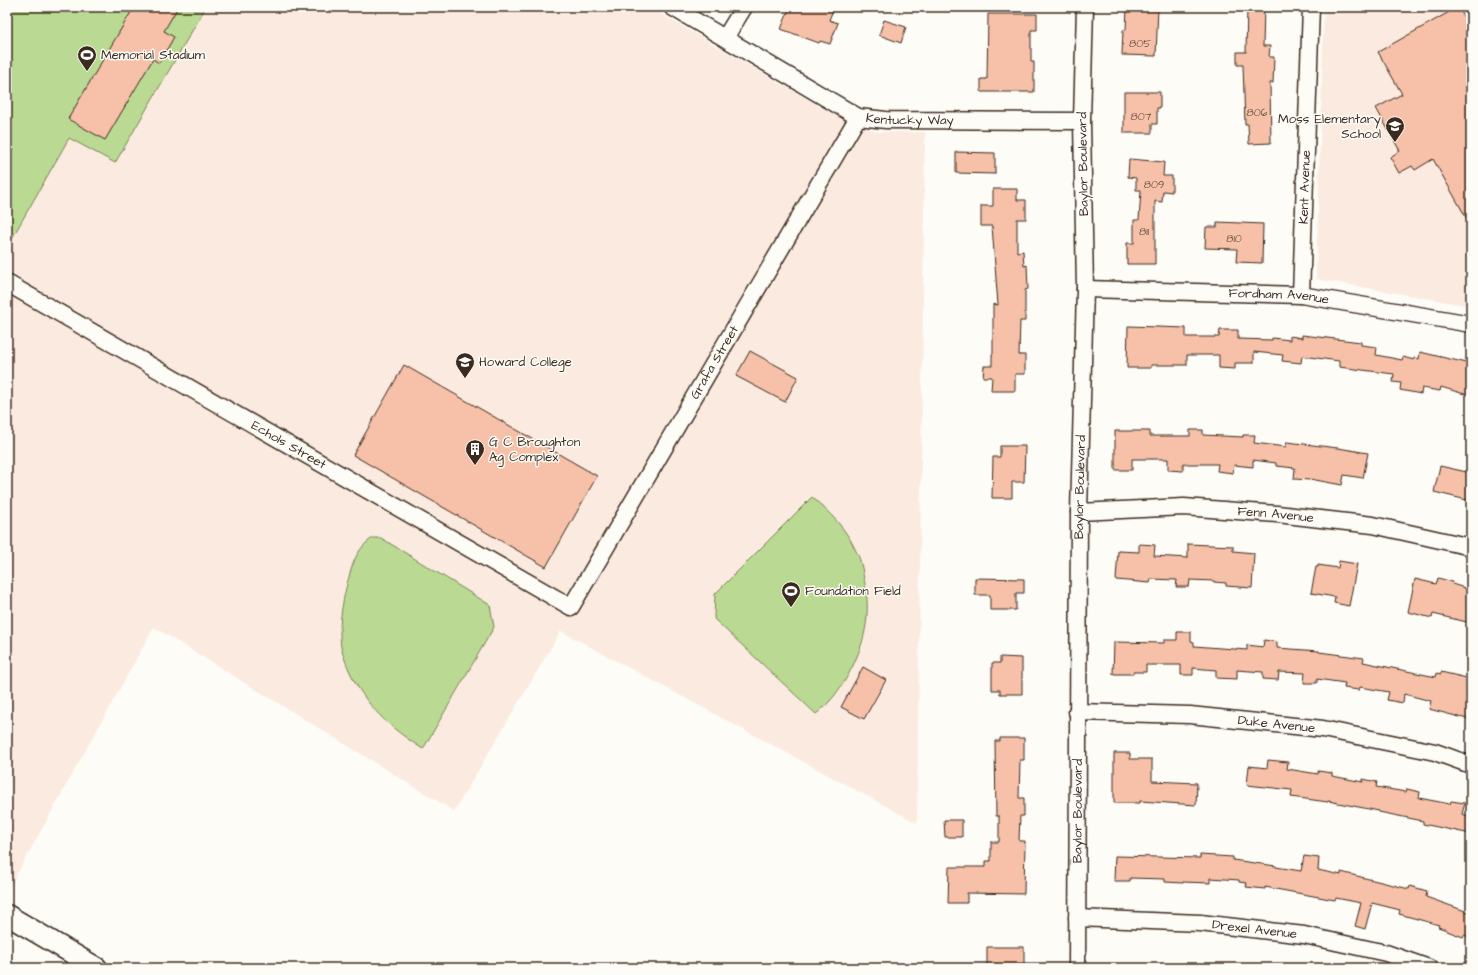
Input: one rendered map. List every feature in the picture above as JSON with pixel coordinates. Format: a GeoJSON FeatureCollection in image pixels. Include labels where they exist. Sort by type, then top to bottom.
{"type":"FeatureCollection","features":[{"type":"Feature","properties":{"kind":"street","name":"Kentucky Way"},"geometry":{"type":"LineString","coordinates":[[672,7],[858,117],[886,120],[1082,121]]}},
{"type":"Feature","properties":{"kind":"street"},"geometry":{"type":"LineString","coordinates":[[725,38],[744,7]]}},
{"type":"Feature","properties":{"kind":"street","name":"Baylor Boulevard"},"geometry":{"type":"LineString","coordinates":[[1077,968],[1079,512],[1085,289],[1082,121],[1085,7]]}},
{"type":"Feature","properties":{"kind":"street","name":"Kent Avenue"},"geometry":{"type":"LineString","coordinates":[[1301,295],[1311,7]]}},
{"type":"Feature","properties":{"kind":"street","name":"Grafa Street"},"geometry":{"type":"LineString","coordinates":[[571,607],[858,117]]}},
{"type":"Feature","properties":{"kind":"street","name":"Echols Street"},"geometry":{"type":"LineString","coordinates":[[7,283],[571,607]]}},
{"type":"Feature","properties":{"kind":"street","name":"Fordham Avenue"},"geometry":{"type":"LineString","coordinates":[[1085,289],[1301,295],[1471,324]]}},
{"type":"Feature","properties":{"kind":"street","name":"Fenn Avenue"},"geometry":{"type":"LineString","coordinates":[[1079,512],[1184,507],[1277,514],[1373,525],[1471,546]]}},
{"type":"Feature","properties":{"kind":"street","name":"Duke Avenue"},"geometry":{"type":"LineString","coordinates":[[1077,712],[1190,715],[1323,729],[1436,752],[1471,765]]}},
{"type":"Feature","properties":{"kind":"street"},"geometry":{"type":"LineString","coordinates":[[7,915],[92,967]]}},
{"type":"Feature","properties":{"kind":"street","name":"Drexel Avenue"},"geometry":{"type":"LineString","coordinates":[[1077,918],[1200,922],[1304,935],[1386,953],[1428,968]]}},
{"type":"Feature","properties":{"kind":"shaded area","name":"Howard College"},"geometry":{"type":"Polygon","coordinates":[[[7,7],[649,7],[828,111],[876,132],[925,132],[917,823],[561,631],[454,811],[154,627],[7,892],[7,7]]]}},
{"type":"Feature","properties":{"kind":"shaded area","name":"Moss Elementary School"},"geometry":{"type":"Polygon","coordinates":[[[1324,7],[1471,7],[1471,306],[1316,279],[1324,7]]]}},
{"type":"Feature","properties":{"kind":"green space","name":"Memorial Stadium"},"geometry":{"type":"Polygon","coordinates":[[[7,7],[206,7],[115,163],[69,138],[7,247],[7,7]]]}},
{"type":"Feature","properties":{"kind":"green space","name":"Foundation Field"},"geometry":{"type":"Polygon","coordinates":[[[812,497],[837,521],[859,556],[866,589],[867,603],[865,630],[857,656],[838,691],[816,714],[714,619],[715,594],[812,497]]]}},
{"type":"Feature","properties":{"kind":"green space"},"geometry":{"type":"Polygon","coordinates":[[[373,538],[381,538],[490,605],[494,627],[423,749],[390,725],[371,706],[355,683],[341,647],[341,616],[345,592],[351,571],[362,547],[373,538]]]}},
{"type":"Feature","properties":{"kind":"building"},"geometry":{"type":"Polygon","coordinates":[[[134,7],[178,7],[164,31],[174,37],[159,63],[153,59],[105,140],[68,119],[134,7]]]}},
{"type":"Feature","properties":{"kind":"building"},"geometry":{"type":"Polygon","coordinates":[[[790,7],[825,7],[833,10],[829,20],[838,23],[830,44],[820,41],[819,43],[781,29],[790,7]]]}},
{"type":"Feature","properties":{"kind":"building"},"geometry":{"type":"Polygon","coordinates":[[[1127,7],[1158,7],[1156,56],[1122,55],[1123,30],[1126,30],[1127,7]]]}},
{"type":"Feature","properties":{"kind":"building"},"geometry":{"type":"Polygon","coordinates":[[[1247,7],[1264,7],[1263,46],[1270,46],[1269,57],[1274,57],[1273,83],[1270,83],[1271,143],[1249,144],[1248,124],[1245,124],[1243,65],[1237,65],[1237,52],[1246,52],[1247,7]]]}},
{"type":"Feature","properties":{"kind":"building"},"geometry":{"type":"Polygon","coordinates":[[[1458,7],[1471,28],[1471,226],[1433,159],[1415,170],[1412,166],[1399,173],[1390,157],[1400,151],[1376,108],[1402,94],[1378,52],[1458,7]]]}},
{"type":"Feature","properties":{"kind":"building"},"geometry":{"type":"Polygon","coordinates":[[[988,14],[1037,14],[1037,30],[1031,30],[1031,62],[1034,62],[1034,92],[981,92],[981,79],[987,79],[988,14]]]}},
{"type":"Feature","properties":{"kind":"building"},"geometry":{"type":"Polygon","coordinates":[[[884,20],[906,27],[901,43],[879,35],[884,20]]]}},
{"type":"Feature","properties":{"kind":"building"},"geometry":{"type":"Polygon","coordinates":[[[1124,92],[1160,92],[1160,108],[1157,108],[1157,124],[1152,124],[1152,133],[1124,133],[1124,92]]]}},
{"type":"Feature","properties":{"kind":"building"},"geometry":{"type":"Polygon","coordinates":[[[956,152],[995,153],[995,174],[956,173],[956,152]]]}},
{"type":"Feature","properties":{"kind":"building"},"geometry":{"type":"Polygon","coordinates":[[[1129,159],[1164,162],[1163,176],[1172,176],[1172,192],[1163,191],[1162,202],[1155,201],[1155,264],[1127,264],[1127,243],[1134,243],[1134,220],[1139,220],[1141,190],[1136,190],[1136,178],[1128,177],[1129,159]]]}},
{"type":"Feature","properties":{"kind":"building"},"geometry":{"type":"Polygon","coordinates":[[[993,189],[1017,189],[1017,200],[1026,200],[1026,219],[1017,219],[1017,252],[1023,251],[1024,266],[1027,265],[1028,289],[1025,290],[1025,321],[1020,321],[1019,355],[1025,355],[1025,374],[1015,374],[1015,391],[991,391],[992,377],[983,377],[984,366],[992,366],[993,304],[998,305],[992,226],[981,226],[981,206],[993,206],[993,189]]]}},
{"type":"Feature","properties":{"kind":"building"},"geometry":{"type":"Polygon","coordinates":[[[1217,222],[1263,224],[1262,263],[1236,262],[1237,249],[1205,248],[1206,227],[1217,227],[1217,222]]]}},
{"type":"Feature","properties":{"kind":"building"},"geometry":{"type":"Polygon","coordinates":[[[1128,326],[1186,328],[1186,337],[1219,337],[1220,330],[1238,330],[1238,339],[1272,340],[1272,338],[1290,340],[1290,336],[1302,338],[1302,335],[1361,342],[1361,345],[1377,347],[1376,355],[1402,360],[1403,357],[1414,360],[1414,358],[1419,359],[1420,352],[1471,364],[1471,391],[1469,391],[1468,395],[1441,387],[1440,391],[1422,388],[1421,394],[1400,390],[1401,383],[1393,382],[1394,374],[1339,367],[1339,361],[1302,356],[1301,363],[1282,361],[1283,355],[1254,352],[1254,363],[1235,363],[1235,369],[1219,368],[1219,355],[1187,355],[1187,365],[1151,365],[1151,368],[1127,368],[1128,326]]]}},
{"type":"Feature","properties":{"kind":"building"},"geometry":{"type":"Polygon","coordinates":[[[750,351],[798,377],[785,402],[736,376],[750,351]]]}},
{"type":"Feature","properties":{"kind":"building","name":"G C Broughton Ag Complex"},"geometry":{"type":"Polygon","coordinates":[[[404,365],[597,476],[546,567],[353,455],[404,365]]]}},
{"type":"Feature","properties":{"kind":"building"},"geometry":{"type":"Polygon","coordinates":[[[1190,430],[1203,430],[1203,435],[1243,437],[1243,435],[1255,435],[1254,443],[1286,447],[1287,442],[1368,453],[1363,478],[1344,475],[1342,485],[1310,479],[1294,479],[1295,468],[1276,466],[1276,463],[1253,460],[1253,467],[1234,465],[1233,473],[1217,471],[1218,464],[1183,464],[1183,471],[1168,470],[1168,459],[1132,459],[1132,470],[1115,470],[1115,431],[1150,431],[1150,436],[1190,436],[1190,430]]]}},
{"type":"Feature","properties":{"kind":"building"},"geometry":{"type":"Polygon","coordinates":[[[1000,446],[1025,446],[1024,482],[1012,482],[1012,498],[992,498],[993,457],[1000,457],[1000,446]]]}},
{"type":"Feature","properties":{"kind":"building"},"geometry":{"type":"Polygon","coordinates":[[[1440,466],[1471,473],[1471,501],[1434,492],[1440,466]]]}},
{"type":"Feature","properties":{"kind":"building"},"geometry":{"type":"Polygon","coordinates":[[[1139,544],[1155,545],[1154,556],[1188,558],[1188,544],[1233,546],[1233,551],[1254,553],[1252,588],[1226,586],[1226,583],[1214,581],[1190,580],[1189,587],[1176,587],[1177,580],[1151,579],[1150,583],[1116,580],[1118,551],[1139,552],[1139,544]]]}},
{"type":"Feature","properties":{"kind":"building"},"geometry":{"type":"Polygon","coordinates":[[[1339,561],[1357,564],[1349,606],[1334,603],[1335,597],[1311,593],[1316,567],[1318,567],[1318,565],[1338,568],[1339,561]]]}},
{"type":"Feature","properties":{"kind":"building"},"geometry":{"type":"Polygon","coordinates":[[[975,578],[1024,579],[1024,593],[1016,593],[1016,610],[990,610],[990,595],[975,595],[975,578]]]}},
{"type":"Feature","properties":{"kind":"building"},"geometry":{"type":"Polygon","coordinates":[[[1438,578],[1453,582],[1452,584],[1471,590],[1471,623],[1433,614],[1432,618],[1408,612],[1415,579],[1436,584],[1438,578]]]}},
{"type":"Feature","properties":{"kind":"building"},"geometry":{"type":"Polygon","coordinates":[[[1177,632],[1191,632],[1191,641],[1194,642],[1194,646],[1247,650],[1247,645],[1263,647],[1264,640],[1277,642],[1277,648],[1319,651],[1364,658],[1363,662],[1436,677],[1437,673],[1441,674],[1441,672],[1471,679],[1471,720],[1429,709],[1431,701],[1404,694],[1403,703],[1387,700],[1389,692],[1360,687],[1359,690],[1344,688],[1345,683],[1317,679],[1317,683],[1304,683],[1305,673],[1279,672],[1278,680],[1263,679],[1263,672],[1237,670],[1237,679],[1216,678],[1216,670],[1193,668],[1193,675],[1181,675],[1181,665],[1146,665],[1146,672],[1133,672],[1133,674],[1113,674],[1114,642],[1164,643],[1164,640],[1177,640],[1177,632]]]}},
{"type":"Feature","properties":{"kind":"building"},"geometry":{"type":"Polygon","coordinates":[[[1000,657],[1022,658],[1022,694],[1000,694],[1000,690],[992,690],[992,663],[1000,663],[1000,657]]]}},
{"type":"Feature","properties":{"kind":"building"},"geometry":{"type":"Polygon","coordinates":[[[863,667],[886,680],[864,719],[841,707],[863,667]]]}},
{"type":"Feature","properties":{"kind":"building"},"geometry":{"type":"Polygon","coordinates":[[[1000,738],[1024,738],[1024,760],[1020,760],[1019,798],[1024,798],[1024,816],[1020,816],[1019,841],[1025,841],[1024,894],[967,893],[967,903],[948,903],[949,867],[986,867],[986,861],[991,861],[991,842],[999,842],[999,816],[996,816],[995,741],[1000,741],[1000,738]]]}},
{"type":"Feature","properties":{"kind":"building"},"geometry":{"type":"Polygon","coordinates":[[[1114,753],[1130,753],[1130,759],[1152,759],[1152,781],[1197,783],[1196,805],[1140,801],[1140,803],[1114,803],[1114,753]]]}},
{"type":"Feature","properties":{"kind":"building"},"geometry":{"type":"Polygon","coordinates":[[[1268,760],[1288,762],[1287,769],[1318,774],[1318,771],[1332,773],[1332,776],[1363,782],[1363,779],[1377,782],[1376,787],[1406,792],[1407,789],[1420,792],[1419,798],[1450,804],[1451,801],[1465,803],[1462,814],[1471,817],[1471,834],[1423,824],[1423,821],[1379,811],[1328,801],[1291,797],[1292,790],[1247,785],[1249,766],[1267,768],[1268,760]]]}},
{"type":"Feature","properties":{"kind":"building"},"geometry":{"type":"Polygon","coordinates":[[[944,820],[962,820],[962,837],[945,837],[944,820]]]}},
{"type":"Feature","properties":{"kind":"building"},"geometry":{"type":"Polygon","coordinates":[[[1200,855],[1233,857],[1233,860],[1301,871],[1304,856],[1319,858],[1318,870],[1341,875],[1341,872],[1409,889],[1410,886],[1427,891],[1426,897],[1471,913],[1471,938],[1464,935],[1463,937],[1447,931],[1438,927],[1439,925],[1399,914],[1400,910],[1372,903],[1365,929],[1355,926],[1361,903],[1336,898],[1335,900],[1265,887],[1265,889],[1246,887],[1247,883],[1239,882],[1239,880],[1210,878],[1210,883],[1183,883],[1165,882],[1165,879],[1130,878],[1130,881],[1114,881],[1115,856],[1200,858],[1200,855]]]}},
{"type":"Feature","properties":{"kind":"building"},"geometry":{"type":"Polygon","coordinates":[[[987,947],[1024,947],[1024,967],[989,968],[989,965],[987,966],[987,947]]]}},
{"type":"Feature","properties":{"kind":"place","name":"Memorial Stadium"},"geometry":{"type":"Point","coordinates":[87,72]}},
{"type":"Feature","properties":{"kind":"place","name":"Moss Elementary School"},"geometry":{"type":"Point","coordinates":[1395,143]}},
{"type":"Feature","properties":{"kind":"place","name":"Howard College"},"geometry":{"type":"Point","coordinates":[465,379]}},
{"type":"Feature","properties":{"kind":"place","name":"G C Broughton Ag Complex"},"geometry":{"type":"Point","coordinates":[475,466]}},
{"type":"Feature","properties":{"kind":"place","name":"Foundation Field"},"geometry":{"type":"Point","coordinates":[791,608]}}]}
